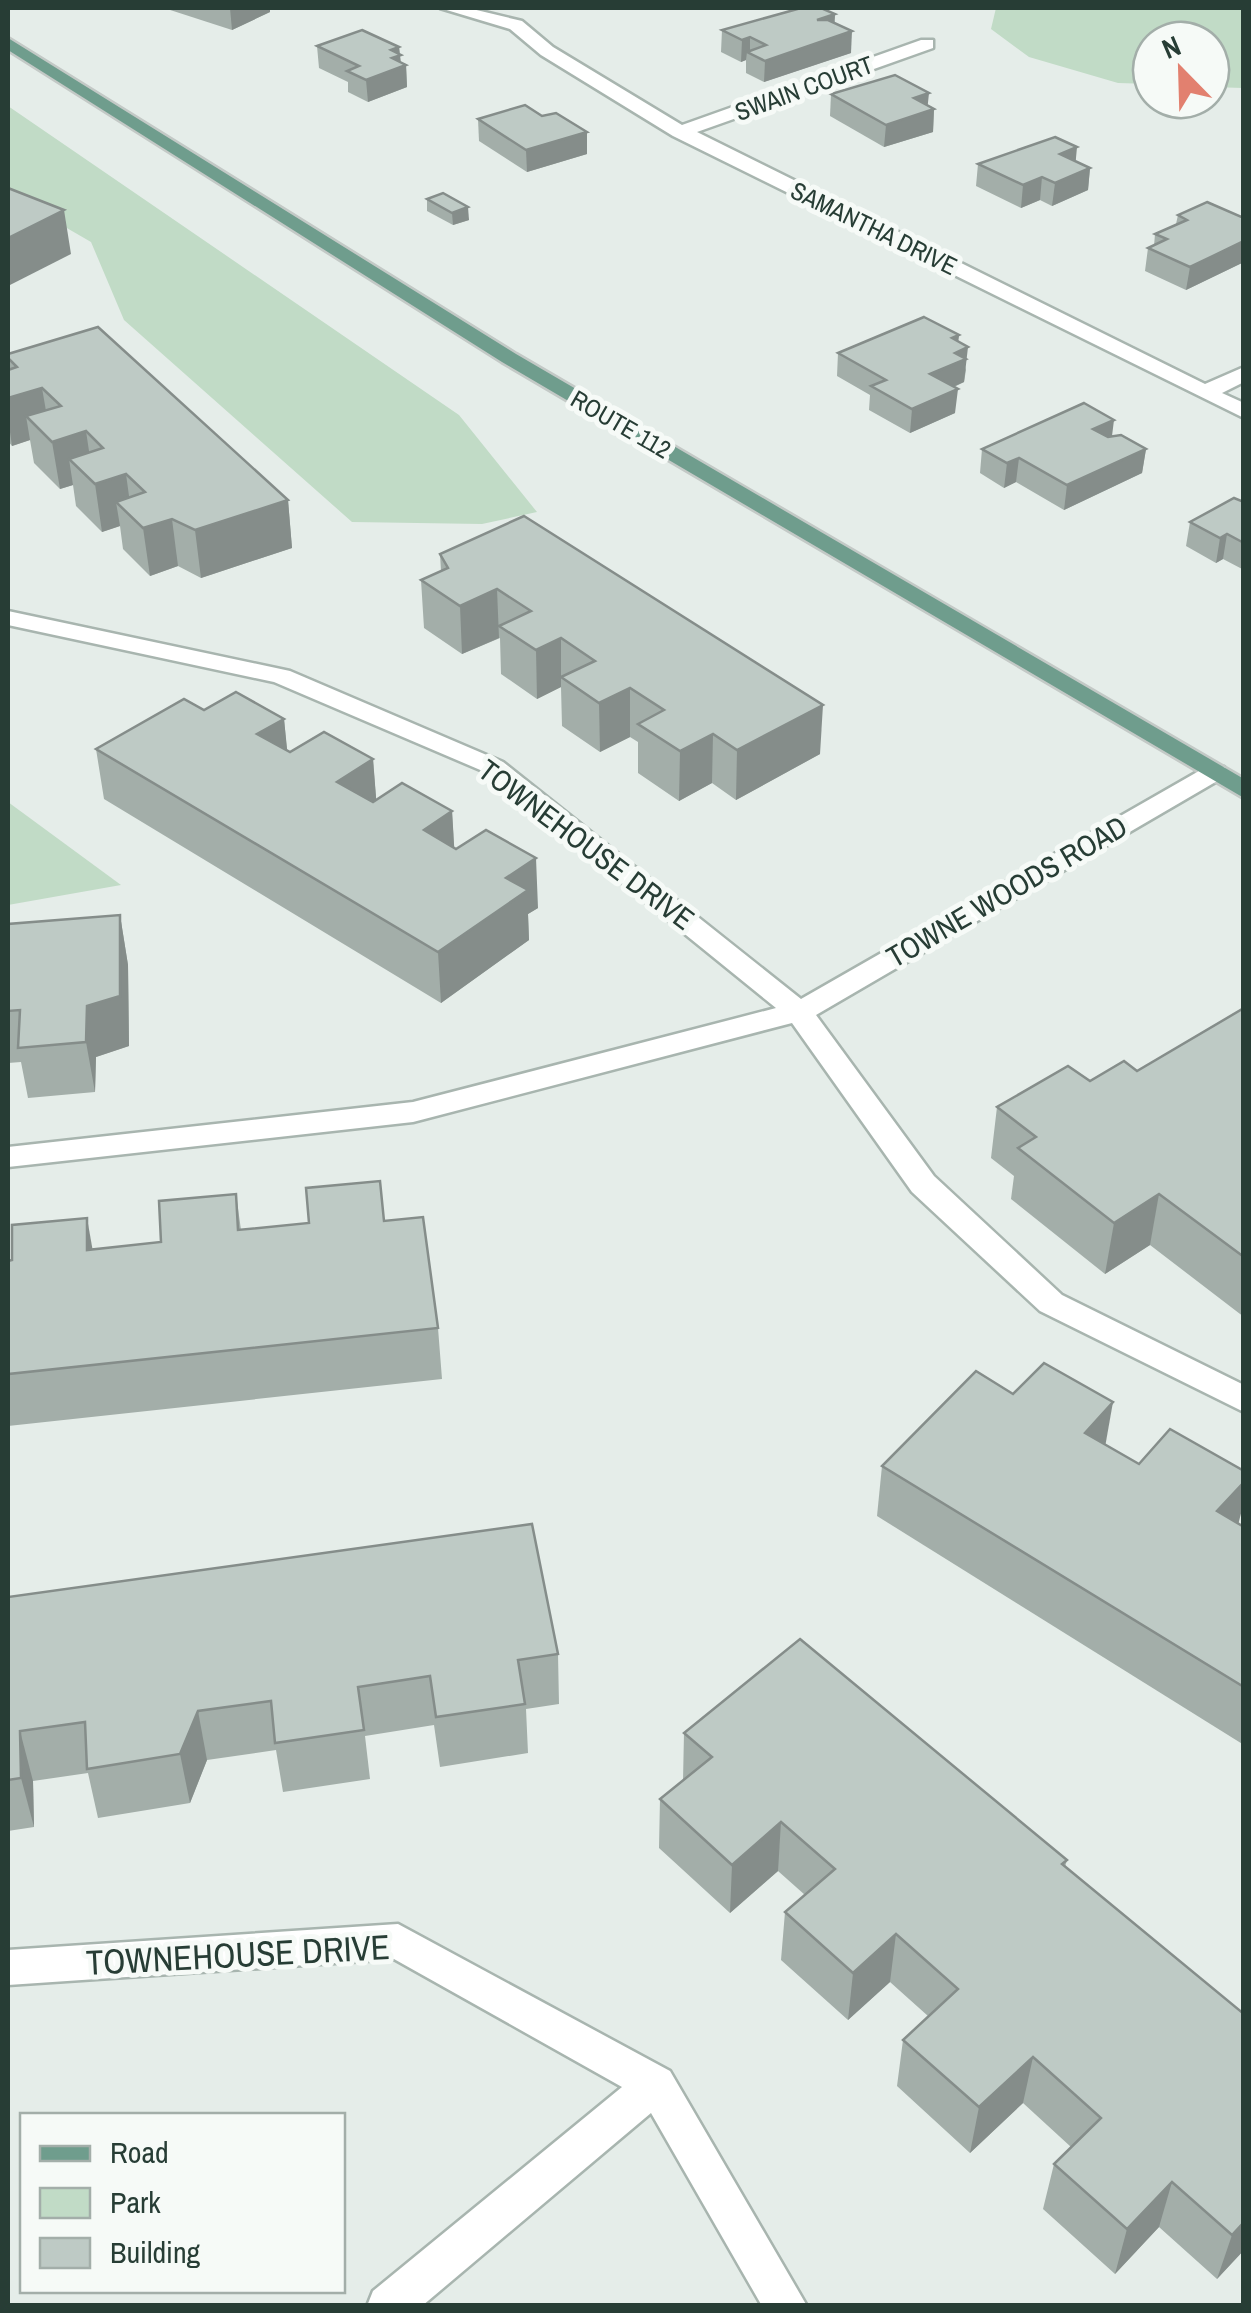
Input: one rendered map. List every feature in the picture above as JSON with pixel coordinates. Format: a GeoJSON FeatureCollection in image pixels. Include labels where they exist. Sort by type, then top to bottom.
{"type":"FeatureCollection","features":[{"type":"Feature","properties":{"kind":"main road","name":"ROUTE 112"},"geometry":{"type":"LineString","coordinates":[[8,43],[508,358],[1244,790]]}},
{"type":"Feature","properties":{"kind":"street"},"geometry":{"type":"LineString","coordinates":[[449,8],[513,16]]}},
{"type":"Feature","properties":{"kind":"street","name":"SAMANTHA DRIVE"},"geometry":{"type":"LineString","coordinates":[[513,16],[594,83],[680,132],[1244,412]]}},
{"type":"Feature","properties":{"kind":"street","name":"SWAIN COURT"},"geometry":{"type":"LineString","coordinates":[[680,132],[927,44]]}},
{"type":"Feature","properties":{"kind":"street"},"geometry":{"type":"LineString","coordinates":[[1204,392],[1244,374]]}},
{"type":"Feature","properties":{"kind":"street","name":"TOWNEHOUSE DRIVE"},"geometry":{"type":"LineString","coordinates":[[8,618],[281,676],[494,767],[800,1012],[923,1184],[1052,1303],[1244,1400]]}},
{"type":"Feature","properties":{"kind":"street","name":"TOWNE WOODS ROAD"},"geometry":{"type":"LineString","coordinates":[[800,1012],[1214,772]]}},
{"type":"Feature","properties":{"kind":"street"},"geometry":{"type":"LineString","coordinates":[[8,1158],[412,1112],[800,1012]]}},
{"type":"Feature","properties":{"kind":"street","name":"TOWNEHOUSE DRIVE"},"geometry":{"type":"LineString","coordinates":[[8,1968],[398,1941],[656,2084]]}},
{"type":"Feature","properties":{"kind":"street"},"geometry":{"type":"LineString","coordinates":[[388,2306],[656,2084],[786,2306]]}},
{"type":"Feature","properties":{"kind":"green space"},"geometry":{"type":"Polygon","coordinates":[[[996,8],[1243,8],[1243,88],[1231,88],[1231,20],[1131,20],[1131,83],[1029,57],[991,29],[996,8]]]}},
{"type":"Feature","properties":{"kind":"green space"},"geometry":{"type":"Polygon","coordinates":[[[8,106],[459,415],[537,512],[482,524],[352,522],[124,320],[91,242],[8,194],[8,106]]]}},
{"type":"Feature","properties":{"kind":"green space"},"geometry":{"type":"Polygon","coordinates":[[[8,802],[121,885],[8,905],[8,802]]]}},
{"type":"Feature","properties":{"kind":"building"},"geometry":{"type":"Polygon","coordinates":[[[801,8],[821,8],[835,14],[817,20],[828,20],[852,31],[765,61],[747,52],[766,45],[750,37],[742,40],[722,30],[801,8]]]}},
{"type":"Feature","properties":{"kind":"building"},"geometry":{"type":"Polygon","coordinates":[[[362,30],[399,47],[391,50],[401,55],[392,58],[406,65],[366,80],[347,71],[359,66],[317,46],[362,30]]]}},
{"type":"Feature","properties":{"kind":"building"},"geometry":{"type":"Polygon","coordinates":[[[895,75],[929,93],[914,98],[934,109],[886,125],[831,94],[895,75]]]}},
{"type":"Feature","properties":{"kind":"building"},"geometry":{"type":"Polygon","coordinates":[[[525,105],[542,116],[556,113],[587,132],[526,150],[478,119],[525,105]]]}},
{"type":"Feature","properties":{"kind":"building"},"geometry":{"type":"Polygon","coordinates":[[[1055,137],[1077,147],[1060,154],[1090,168],[1055,183],[1042,177],[1023,185],[978,164],[1055,137]]]}},
{"type":"Feature","properties":{"kind":"building"},"geometry":{"type":"Polygon","coordinates":[[[8,188],[64,210],[8,238],[8,188]]]}},
{"type":"Feature","properties":{"kind":"building"},"geometry":{"type":"Polygon","coordinates":[[[443,193],[468,207],[452,213],[427,199],[443,193]]]}},
{"type":"Feature","properties":{"kind":"building"},"geometry":{"type":"Polygon","coordinates":[[[1207,202],[1244,218],[1244,241],[1190,267],[1148,248],[1167,239],[1155,234],[1187,220],[1178,215],[1207,202]]]}},
{"type":"Feature","properties":{"kind":"building"},"geometry":{"type":"Polygon","coordinates":[[[924,317],[959,335],[952,338],[968,347],[955,353],[966,359],[930,374],[958,389],[912,409],[871,386],[886,380],[838,353],[924,317]]]}},
{"type":"Feature","properties":{"kind":"building"},"geometry":{"type":"Polygon","coordinates":[[[98,327],[288,500],[195,530],[172,519],[143,528],[116,502],[145,492],[126,474],[95,484],[69,459],[103,448],[86,431],[52,442],[26,416],[61,406],[42,388],[8,398],[8,370],[17,367],[8,354],[98,327]]]}},
{"type":"Feature","properties":{"kind":"building"},"geometry":{"type":"Polygon","coordinates":[[[1084,403],[1114,420],[1093,429],[1108,437],[1121,435],[1146,449],[1067,485],[1019,458],[1007,463],[982,449],[1084,403]]]}},
{"type":"Feature","properties":{"kind":"building"},"geometry":{"type":"Polygon","coordinates":[[[1234,498],[1244,502],[1244,543],[1227,534],[1220,538],[1190,522],[1234,498]]]}},
{"type":"Feature","properties":{"kind":"building"},"geometry":{"type":"Polygon","coordinates":[[[524,516],[823,705],[737,750],[713,734],[680,751],[638,724],[664,710],[630,688],[599,703],[561,677],[595,661],[561,638],[536,650],[499,626],[531,611],[497,589],[460,606],[421,580],[448,568],[440,554],[524,516]]]}},
{"type":"Feature","properties":{"kind":"building"},"geometry":{"type":"Polygon","coordinates":[[[236,692],[284,719],[257,734],[290,752],[324,732],[373,759],[337,782],[373,802],[402,783],[452,811],[424,830],[456,849],[486,830],[536,858],[506,878],[528,890],[438,952],[96,749],[184,699],[204,710],[236,692]]]}},
{"type":"Feature","properties":{"kind":"building"},"geometry":{"type":"Polygon","coordinates":[[[120,915],[120,996],[87,1006],[86,1042],[18,1048],[20,1010],[8,1011],[8,924],[120,915]]]}},
{"type":"Feature","properties":{"kind":"building"},"geometry":{"type":"Polygon","coordinates":[[[1244,1008],[1244,1257],[1159,1194],[1114,1223],[1018,1148],[1036,1137],[997,1107],[1068,1066],[1090,1081],[1124,1061],[1137,1071],[1244,1008]]]}},
{"type":"Feature","properties":{"kind":"building"},"geometry":{"type":"Polygon","coordinates":[[[380,1181],[384,1221],[423,1217],[438,1328],[8,1374],[8,1261],[12,1260],[12,1225],[87,1218],[87,1250],[161,1242],[159,1201],[236,1194],[238,1230],[309,1223],[306,1188],[380,1181]]]}},
{"type":"Feature","properties":{"kind":"building"},"geometry":{"type":"Polygon","coordinates":[[[1044,1363],[1113,1402],[1085,1433],[1139,1464],[1170,1429],[1244,1471],[1244,1482],[1217,1511],[1244,1527],[1244,1687],[882,1466],[976,1371],[1013,1394],[1044,1363]]]}},
{"type":"Feature","properties":{"kind":"building"},"geometry":{"type":"Polygon","coordinates":[[[532,1524],[558,1654],[518,1660],[525,1704],[436,1717],[430,1676],[358,1687],[364,1730],[275,1743],[271,1701],[198,1711],[180,1754],[87,1769],[85,1722],[20,1731],[21,1778],[8,1780],[8,1597],[532,1524]]]}},
{"type":"Feature","properties":{"kind":"building"},"geometry":{"type":"Polygon","coordinates":[[[800,1639],[1067,1860],[1062,1864],[1244,2014],[1244,2222],[1232,2235],[1172,2182],[1127,2229],[1054,2164],[1101,2118],[1033,2057],[979,2107],[903,2040],[958,1989],[896,1934],[853,1973],[785,1912],[835,1869],[781,1822],[732,1865],[660,1799],[712,1757],[684,1733],[800,1639]]]}}]}
